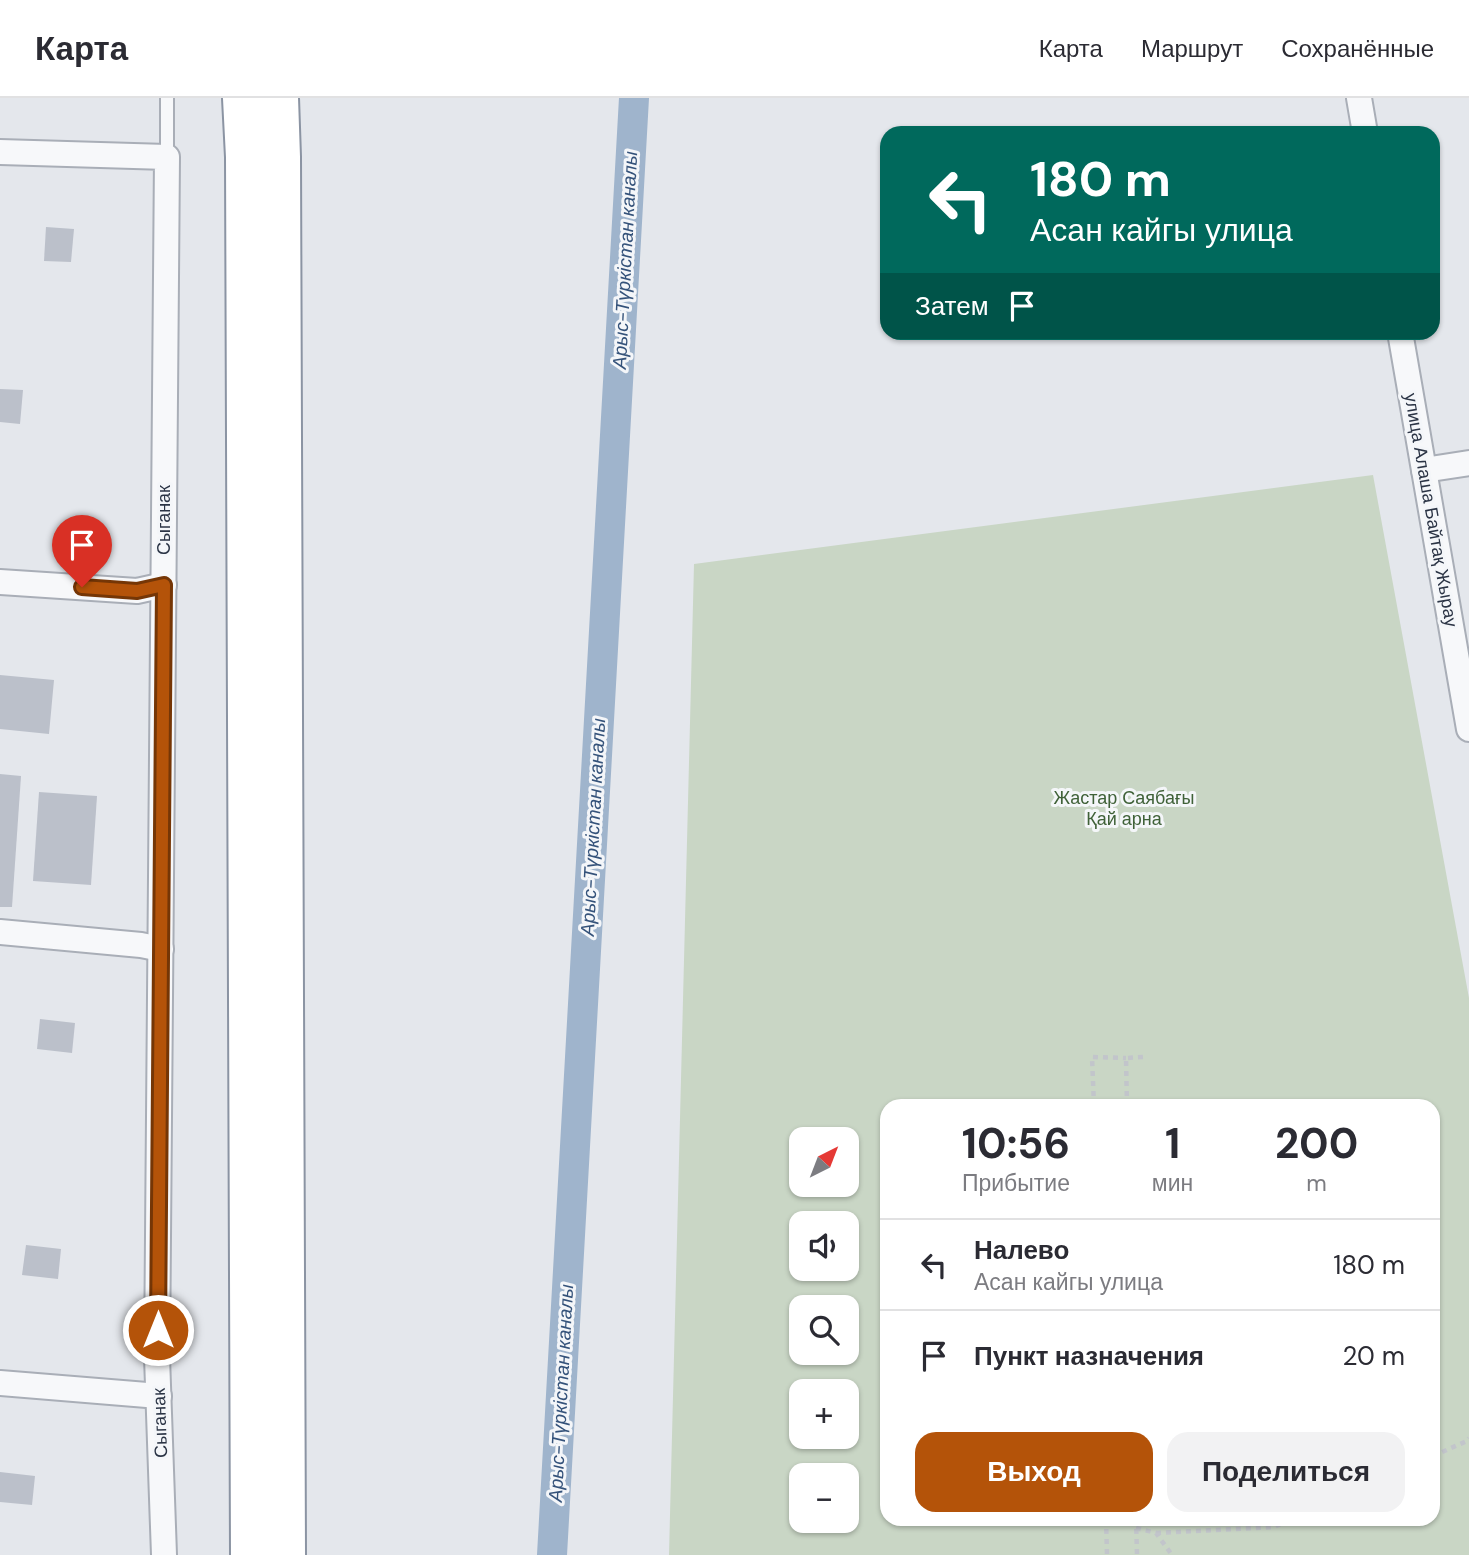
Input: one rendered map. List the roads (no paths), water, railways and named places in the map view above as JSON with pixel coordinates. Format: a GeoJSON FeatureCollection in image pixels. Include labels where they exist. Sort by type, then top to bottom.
{"type":"FeatureCollection","features":[{"type":"Feature","properties":{"kind":"highway"},"geometry":{"type":"LineString","coordinates":[[242,98],[245,157],[250,1555]]}},
{"type":"Feature","properties":{"kind":"highway"},"geometry":{"type":"LineString","coordinates":[[279,98],[286,1555]]}},
{"type":"Feature","properties":{"kind":"street"},"geometry":{"type":"LineString","coordinates":[[1359,98],[1364,126]]}},
{"type":"Feature","properties":{"kind":"street"},"geometry":{"type":"LineString","coordinates":[[0,152],[167,157]]}},
{"type":"Feature","properties":{"kind":"street","name":"Сыганак"},"geometry":{"type":"LineString","coordinates":[[164,1555],[159,1396],[167,157]]}},
{"type":"Feature","properties":{"kind":"street","name":"улица Алаша Байтақ Жырау"},"geometry":{"type":"LineString","coordinates":[[1401,340],[1469,729]]}},
{"type":"Feature","properties":{"kind":"street"},"geometry":{"type":"LineString","coordinates":[[1424,470],[1469,463]]}},
{"type":"Feature","properties":{"kind":"street"},"geometry":{"type":"LineString","coordinates":[[0,582],[137,591],[164,585]]}},
{"type":"Feature","properties":{"kind":"street"},"geometry":{"type":"LineString","coordinates":[[0,932],[160,949]]}},
{"type":"Feature","properties":{"kind":"street"},"geometry":{"type":"LineString","coordinates":[[0,1383],[159,1396]]}},
{"type":"Feature","properties":{"kind":"lane"},"geometry":{"type":"LineString","coordinates":[[167,98],[167,157]]}},
{"type":"Feature","properties":{"kind":"waterway","name":"Арыс-Түркістан каналы"},"geometry":{"type":"LineString","coordinates":[[552,1555],[634,98]]}},
{"type":"Feature","properties":{"kind":"park label","name":"Жастар Саябағы Қай арна"},"geometry":{"type":"Point","coordinates":[1124,808]}}]}
